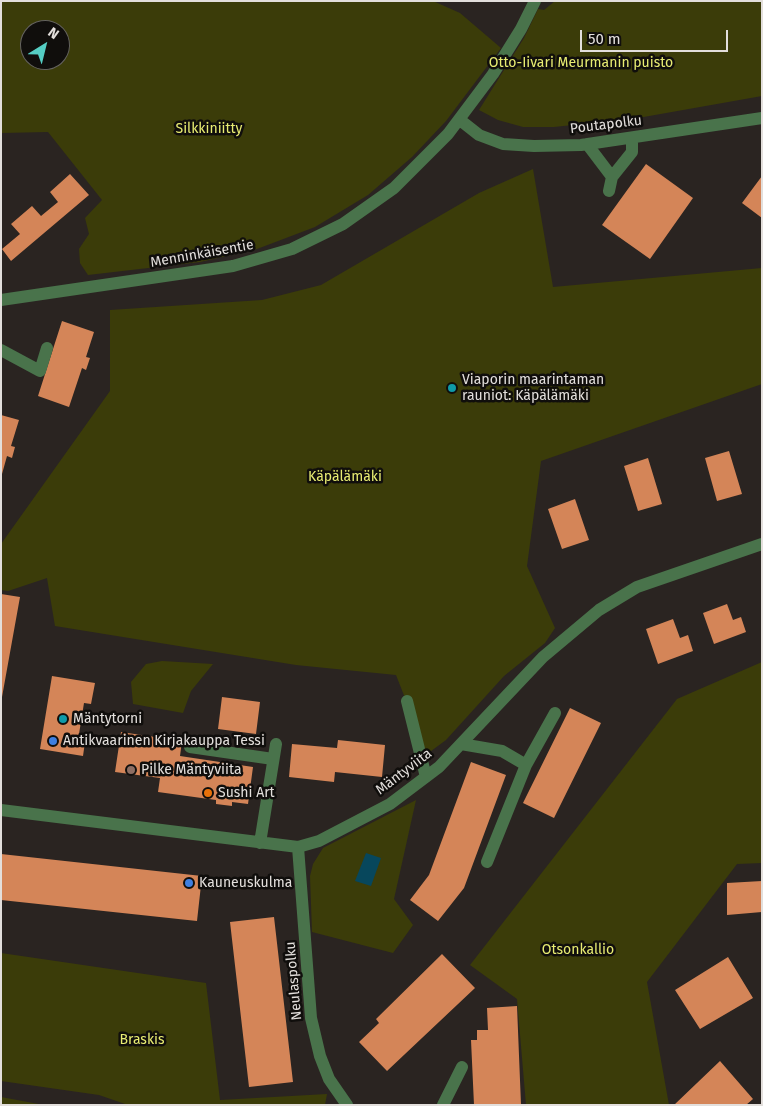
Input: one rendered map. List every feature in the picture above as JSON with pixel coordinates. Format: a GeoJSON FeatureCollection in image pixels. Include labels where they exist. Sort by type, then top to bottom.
{"type":"FeatureCollection","features":[{"type":"Feature","properties":{"kind":"street","name":"Menninkäisentie"},"geometry":{"type":"LineString","coordinates":[[1,300],[233,266],[292,249],[343,224],[370,207],[414,170],[460,120],[504,58],[535,1]]}},
{"type":"Feature","properties":{"kind":"street","name":"Poutapolku"},"geometry":{"type":"LineString","coordinates":[[460,120],[479,135],[503,144],[534,146],[587,144],[762,118]]}},
{"type":"Feature","properties":{"kind":"street"},"geometry":{"type":"LineString","coordinates":[[608,191],[612,177],[632,152],[632,138]]}},
{"type":"Feature","properties":{"kind":"street"},"geometry":{"type":"LineString","coordinates":[[587,144],[612,177]]}},
{"type":"Feature","properties":{"kind":"street"},"geometry":{"type":"LineString","coordinates":[[1,350],[40,371],[47,348]]}},
{"type":"Feature","properties":{"kind":"street","name":"Mäntyviita"},"geometry":{"type":"LineString","coordinates":[[1,810],[298,847],[319,841],[390,804],[426,777],[543,657],[599,610],[637,588],[762,544]]}},
{"type":"Feature","properties":{"kind":"street"},"geometry":{"type":"LineString","coordinates":[[407,701],[426,777]]}},
{"type":"Feature","properties":{"kind":"street"},"geometry":{"type":"LineString","coordinates":[[487,862],[526,765],[555,713]]}},
{"type":"Feature","properties":{"kind":"street"},"geometry":{"type":"LineString","coordinates":[[260,843],[276,744]]}},
{"type":"Feature","properties":{"kind":"street"},"geometry":{"type":"LineString","coordinates":[[460,744],[502,751],[526,765]]}},
{"type":"Feature","properties":{"kind":"street"},"geometry":{"type":"LineString","coordinates":[[190,747],[273,760]]}},
{"type":"Feature","properties":{"kind":"street","name":"Neulaspolku"},"geometry":{"type":"LineString","coordinates":[[298,847],[311,1018],[320,1056],[329,1078],[347,1105]]}},
{"type":"Feature","properties":{"kind":"street"},"geometry":{"type":"LineString","coordinates":[[443,1105],[462,1067]]}},
{"type":"Feature","properties":{"kind":"green space","name":"Silkkiniitty"},"geometry":{"type":"Polygon","coordinates":[[[1,1],[433,1],[460,13],[501,48],[446,121],[412,157],[368,195],[315,227],[257,249],[200,262],[88,275],[80,263],[79,249],[89,234],[85,218],[102,200],[48,132],[1,133],[1,1]]]}},
{"type":"Feature","properties":{"kind":"green space","name":"Otto-Iivari Meurmanin puisto"},"geometry":{"type":"Polygon","coordinates":[[[555,1],[762,1],[762,96],[638,118],[554,127],[523,127],[498,120],[479,110],[524,38],[538,9],[544,10],[555,1]]]}},
{"type":"Feature","properties":{"kind":"green space","name":"Käpälämäki"},"geometry":{"type":"Polygon","coordinates":[[[533,169],[553,287],[762,268],[762,384],[541,461],[527,566],[555,628],[545,643],[504,676],[446,740],[427,754],[396,675],[296,665],[55,626],[47,578],[8,591],[1,590],[1,544],[110,391],[110,310],[262,300],[321,285],[479,193],[533,169]]]}},
{"type":"Feature","properties":{"kind":"green space"},"geometry":{"type":"Polygon","coordinates":[[[162,661],[213,664],[191,691],[183,713],[133,704],[131,682],[146,664],[162,661]]]}},
{"type":"Feature","properties":{"kind":"green space","name":"Otsonkallio"},"geometry":{"type":"Polygon","coordinates":[[[762,662],[762,863],[737,864],[647,982],[669,1105],[526,1105],[517,999],[470,965],[677,699],[762,662]]]}},
{"type":"Feature","properties":{"kind":"green space"},"geometry":{"type":"Polygon","coordinates":[[[416,800],[394,899],[413,925],[393,953],[312,932],[310,876],[313,864],[323,848],[416,800]]]}},
{"type":"Feature","properties":{"kind":"green space","name":"Braskis"},"geometry":{"type":"Polygon","coordinates":[[[1,953],[206,983],[220,1100],[327,1094],[325,1105],[128,1105],[99,1095],[1,1081],[1,953]]]}},
{"type":"Feature","properties":{"kind":"green space"},"geometry":{"type":"Polygon","coordinates":[[[1,1097],[44,1105],[1,1105],[1,1097]]]}},
{"type":"Feature","properties":{"kind":"water"},"geometry":{"type":"Polygon","coordinates":[[[366,853],[381,858],[371,886],[355,881],[366,853]]]}},
{"type":"Feature","properties":{"kind":"building"},"geometry":{"type":"Polygon","coordinates":[[[646,164],[693,198],[650,259],[602,225],[646,164]]]}},
{"type":"Feature","properties":{"kind":"building"},"geometry":{"type":"Polygon","coordinates":[[[70,174],[89,195],[11,261],[2,249],[20,234],[11,224],[32,206],[41,216],[58,202],[50,192],[70,174]]]}},
{"type":"Feature","properties":{"kind":"building"},"geometry":{"type":"Polygon","coordinates":[[[762,176],[762,218],[742,203],[762,176]]]}},
{"type":"Feature","properties":{"kind":"building"},"geometry":{"type":"Polygon","coordinates":[[[62,321],[94,332],[86,357],[90,358],[86,370],[82,368],[69,407],[38,396],[62,321]]]}},
{"type":"Feature","properties":{"kind":"building"},"geometry":{"type":"Polygon","coordinates":[[[1,415],[19,420],[11,446],[15,447],[12,458],[7,456],[2,474],[1,415]]]}},
{"type":"Feature","properties":{"kind":"building"},"geometry":{"type":"Polygon","coordinates":[[[729,451],[742,494],[717,501],[705,458],[729,451]]]}},
{"type":"Feature","properties":{"kind":"building"},"geometry":{"type":"Polygon","coordinates":[[[648,458],[662,504],[638,511],[624,466],[648,458]]]}},
{"type":"Feature","properties":{"kind":"building"},"geometry":{"type":"Polygon","coordinates":[[[575,499],[589,540],[562,549],[548,509],[575,499]]]}},
{"type":"Feature","properties":{"kind":"building"},"geometry":{"type":"Polygon","coordinates":[[[1,594],[20,597],[2,697],[1,696],[1,594]]]}},
{"type":"Feature","properties":{"kind":"building"},"geometry":{"type":"Polygon","coordinates":[[[727,604],[733,620],[741,617],[746,632],[714,644],[703,613],[727,604]]]}},
{"type":"Feature","properties":{"kind":"building"},"geometry":{"type":"Polygon","coordinates":[[[673,619],[680,638],[688,635],[693,651],[658,664],[646,629],[673,619]]]}},
{"type":"Feature","properties":{"kind":"building","name":"Mäntytorni"},"geometry":{"type":"Polygon","coordinates":[[[52,676],[95,683],[91,704],[84,703],[79,734],[86,735],[83,756],[40,749],[52,676]]]}},
{"type":"Feature","properties":{"kind":"building"},"geometry":{"type":"Polygon","coordinates":[[[222,697],[260,702],[256,734],[218,729],[222,697]]]}},
{"type":"Feature","properties":{"kind":"building"},"geometry":{"type":"Polygon","coordinates":[[[570,708],[601,723],[554,818],[523,803],[570,708]]]}},
{"type":"Feature","properties":{"kind":"building"},"geometry":{"type":"Polygon","coordinates":[[[121,732],[182,741],[180,756],[253,767],[248,804],[232,802],[232,806],[216,804],[216,800],[158,792],[160,778],[115,772],[121,732]]]}},
{"type":"Feature","properties":{"kind":"building"},"geometry":{"type":"Polygon","coordinates":[[[338,740],[385,745],[382,777],[335,772],[334,782],[289,777],[292,744],[337,748],[338,740]]]}},
{"type":"Feature","properties":{"kind":"building"},"geometry":{"type":"Polygon","coordinates":[[[471,762],[506,775],[464,888],[438,921],[410,900],[429,875],[471,762]]]}},
{"type":"Feature","properties":{"kind":"building"},"geometry":{"type":"Polygon","coordinates":[[[1,854],[202,876],[197,921],[1,900],[1,854]]]}},
{"type":"Feature","properties":{"kind":"building"},"geometry":{"type":"Polygon","coordinates":[[[762,881],[762,912],[727,915],[727,883],[762,881]]]}},
{"type":"Feature","properties":{"kind":"building"},"geometry":{"type":"Polygon","coordinates":[[[274,917],[293,1082],[249,1087],[230,922],[274,917]]]}},
{"type":"Feature","properties":{"kind":"building"},"geometry":{"type":"Polygon","coordinates":[[[442,954],[475,988],[387,1071],[359,1042],[379,1023],[376,1019],[442,954]]]}},
{"type":"Feature","properties":{"kind":"building"},"geometry":{"type":"Polygon","coordinates":[[[728,957],[753,998],[700,1029],[675,990],[728,957]]]}},
{"type":"Feature","properties":{"kind":"building"},"geometry":{"type":"Polygon","coordinates":[[[517,1006],[521,1105],[474,1105],[471,1040],[477,1040],[477,1030],[488,1030],[487,1008],[517,1006]]]}},
{"type":"Feature","properties":{"kind":"building"},"geometry":{"type":"Polygon","coordinates":[[[720,1061],[753,1099],[746,1105],[674,1105],[720,1061]]]}},
{"type":"Feature","properties":{"kind":"place","name":"Viaporin maarintaman rauniot: Käpälämäki"},"geometry":{"type":"Point","coordinates":[452,388]}},
{"type":"Feature","properties":{"kind":"place","name":"Mäntytorni"},"geometry":{"type":"Point","coordinates":[63,719]}},
{"type":"Feature","properties":{"kind":"place","name":"Antikvaarinen Kirjakauppa Tessi"},"geometry":{"type":"Point","coordinates":[53,741]}},
{"type":"Feature","properties":{"kind":"place","name":"Pilke Mäntyviita"},"geometry":{"type":"Point","coordinates":[131,770]}},
{"type":"Feature","properties":{"kind":"place","name":"Sushi Art"},"geometry":{"type":"Point","coordinates":[208,793]}},
{"type":"Feature","properties":{"kind":"place","name":"Kauneuskulma"},"geometry":{"type":"Point","coordinates":[189,883]}}]}
